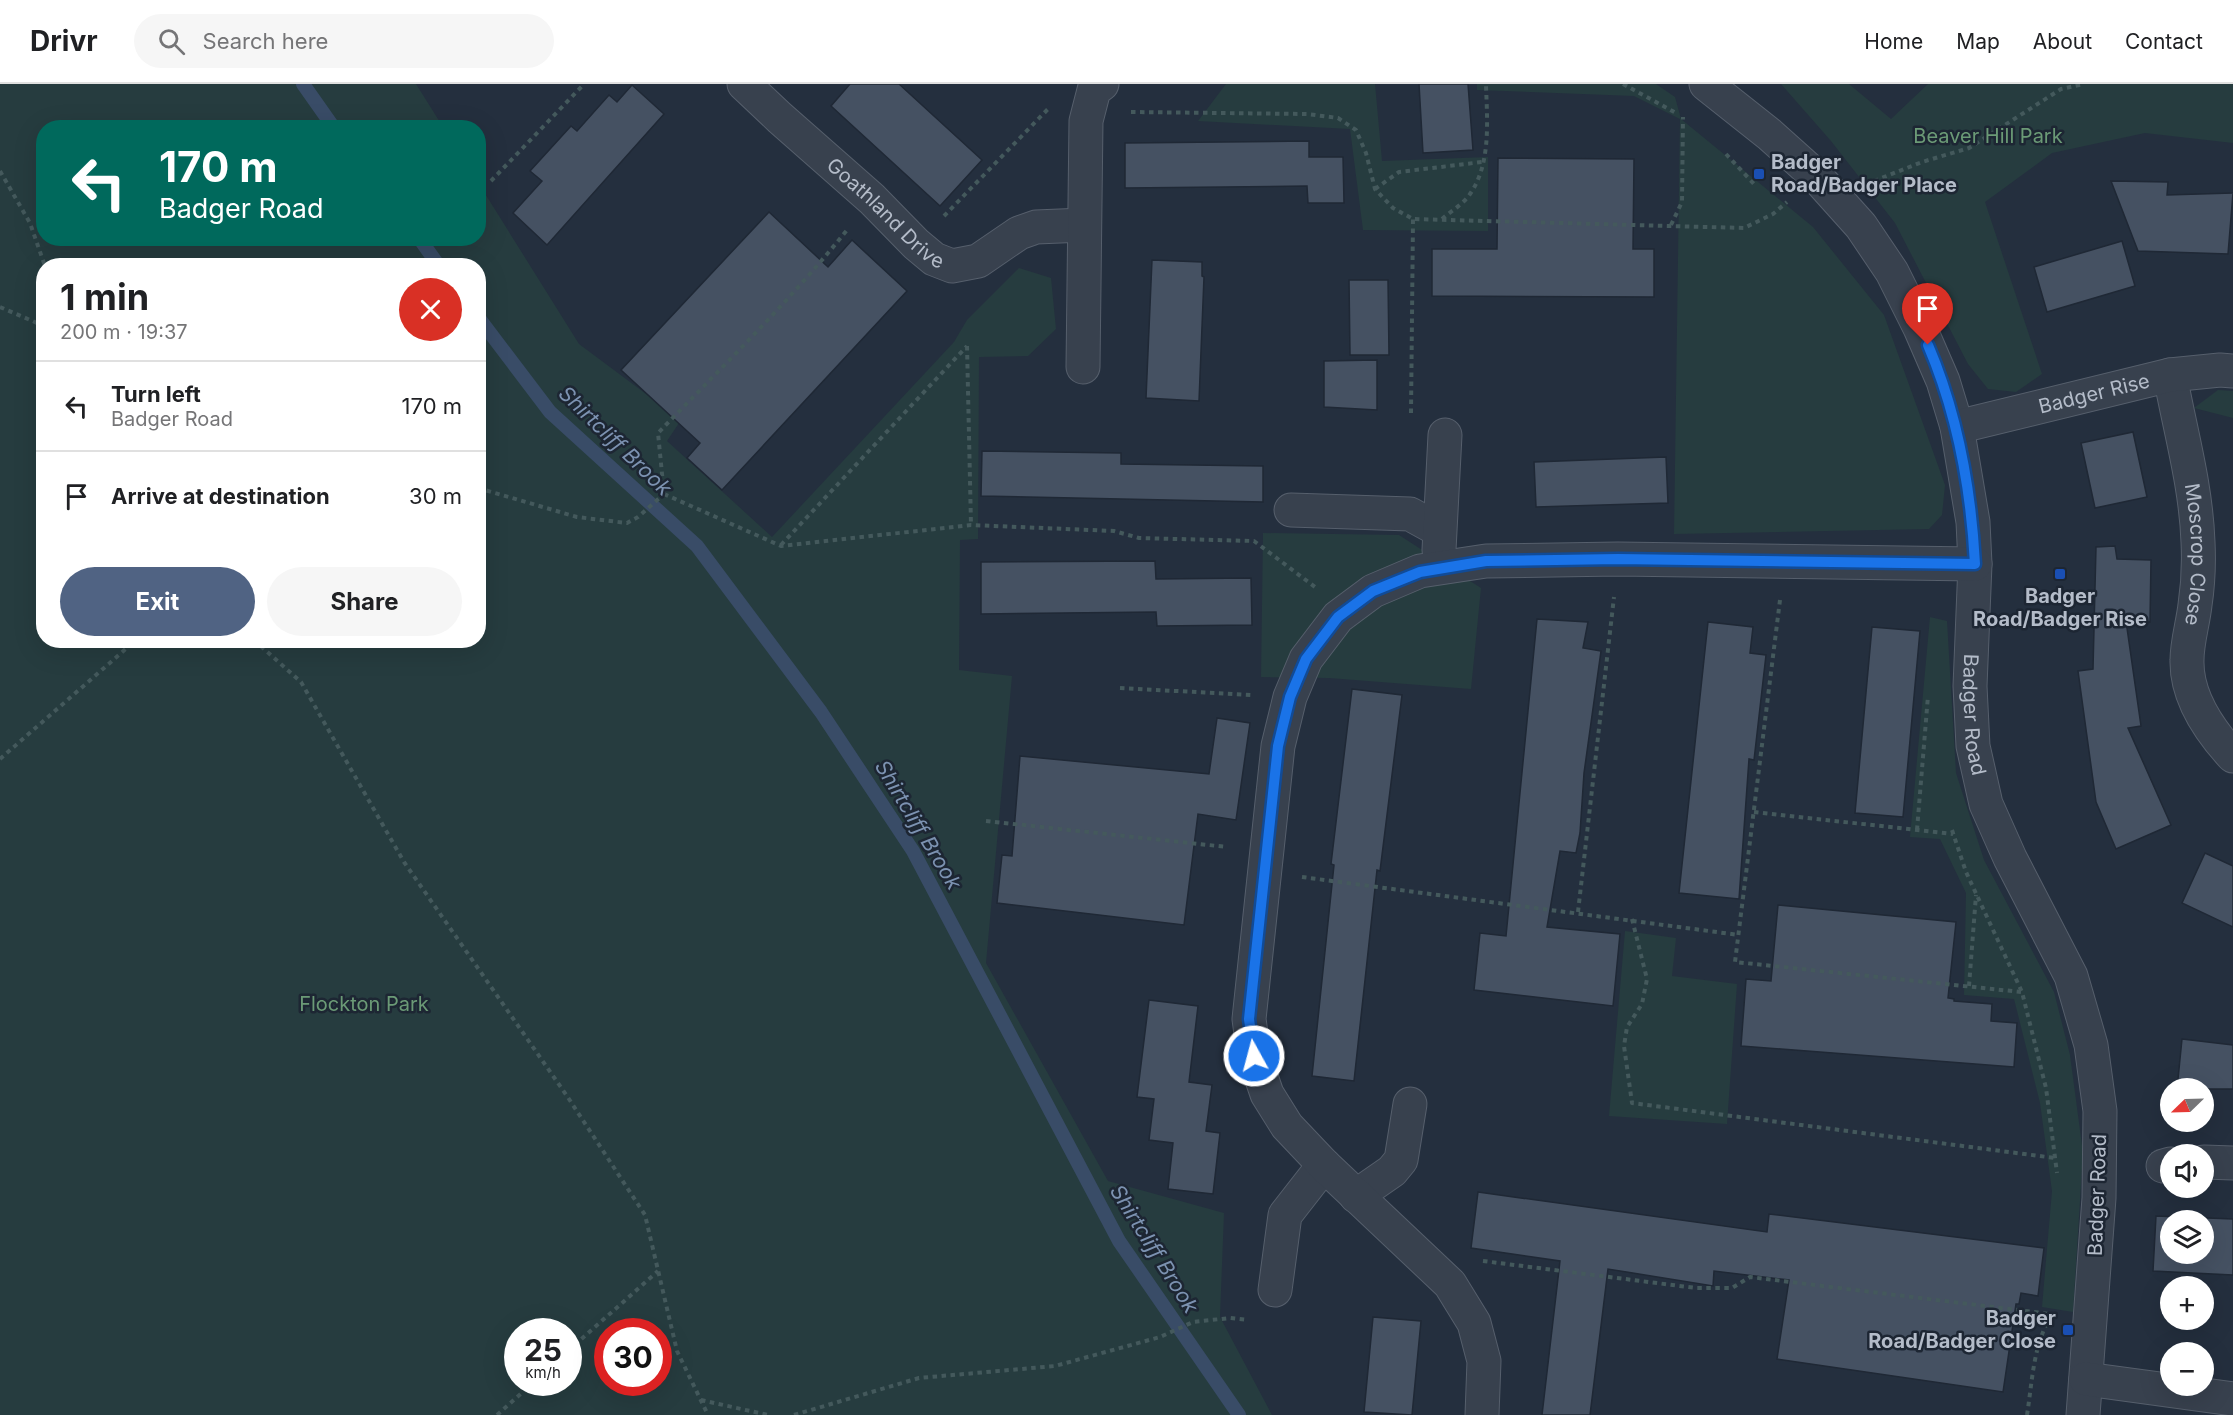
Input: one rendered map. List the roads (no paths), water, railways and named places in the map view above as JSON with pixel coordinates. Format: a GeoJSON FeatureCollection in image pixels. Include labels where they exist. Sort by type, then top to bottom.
{"type":"FeatureCollection","features":[{"type":"Feature","properties":{"kind":"street","name":"Goathland Drive"},"geometry":{"type":"LineString","coordinates":[[744,84],[872,199],[934,259],[952,266],[978,261],[1010,238],[1036,227],[1084,225]]}},
{"type":"Feature","properties":{"kind":"street","name":"Badger Road"},"geometry":{"type":"LineString","coordinates":[[1706,84],[1769,134],[1826,187],[1861,226],[1892,272],[1943,381],[1956,428],[1971,512],[1975,564],[1970,686],[1973,746],[1986,804],[2020,880],[2071,976],[2091,1045],[2096,1078],[2100,1111],[2099,1198],[2083,1415]]}},
{"type":"Feature","properties":{"kind":"street"},"geometry":{"type":"LineString","coordinates":[[1083,367],[1086,120],[1095,98]]}},
{"type":"Feature","properties":{"kind":"street","name":"Badger Rise"},"geometry":{"type":"LineString","coordinates":[[1956,428],[2170,375],[2220,370],[2233,371]]}},
{"type":"Feature","properties":{"kind":"street","name":"Moscrop Close"},"geometry":{"type":"LineString","coordinates":[[2170,375],[2192,485],[2198,542],[2196,603],[2187,660],[2190,680],[2202,717],[2233,756]]}},
{"type":"Feature","properties":{"kind":"street"},"geometry":{"type":"LineString","coordinates":[[1438,568],[1445,435]]}},
{"type":"Feature","properties":{"kind":"street"},"geometry":{"type":"LineString","coordinates":[[1291,510],[1410,514],[1439,530]]}},
{"type":"Feature","properties":{"kind":"street"},"geometry":{"type":"LineString","coordinates":[[1482,1415],[1484,1361],[1474,1323],[1450,1284],[1324,1165],[1287,1126],[1267,1094],[1254,1056],[1249,1019],[1278,746],[1290,697],[1306,659],[1338,617],[1373,591],[1420,572],[1486,561],[1618,559],[1975,564]]}},
{"type":"Feature","properties":{"kind":"street"},"geometry":{"type":"LineString","coordinates":[[1356,1196],[1392,1171],[1401,1160],[1410,1104]]}},
{"type":"Feature","properties":{"kind":"street"},"geometry":{"type":"LineString","coordinates":[[2214,1162],[2233,1163]]}},
{"type":"Feature","properties":{"kind":"street"},"geometry":{"type":"LineString","coordinates":[[1275,1290],[1285,1215],[1324,1165]]}},
{"type":"Feature","properties":{"kind":"street"},"geometry":{"type":"LineString","coordinates":[[2086,1379],[2233,1399]]}},
{"type":"Feature","properties":{"kind":"waterway","name":"Shirtcliff Brook"},"geometry":{"type":"LineString","coordinates":[[303,84],[328,120]]}},
{"type":"Feature","properties":{"kind":"waterway","name":"Shirtcliff Brook"},"geometry":{"type":"LineString","coordinates":[[425,246],[433,258]]}},
{"type":"Feature","properties":{"kind":"waterway","name":"Shirtcliff Brook"},"geometry":{"type":"LineString","coordinates":[[486,328],[550,412],[697,546],[821,712],[913,851],[1119,1241],[1239,1415]]}},
{"type":"Feature","properties":{"kind":"place","name":"Badger Road/Badger Place"},"geometry":{"type":"Point","coordinates":[1759,174]}},
{"type":"Feature","properties":{"kind":"place","name":"Badger Road/Badger Rise"},"geometry":{"type":"Point","coordinates":[2060,574]}},
{"type":"Feature","properties":{"kind":"place","name":"Badger Road/Badger Close"},"geometry":{"type":"Point","coordinates":[2068,1330]}},
{"type":"Feature","properties":{"kind":"park label","name":"Beaver Hill Park"},"geometry":{"type":"Point","coordinates":[1988,136]}},
{"type":"Feature","properties":{"kind":"park label","name":"Flockton Park"},"geometry":{"type":"Point","coordinates":[364,1004]}}]}
